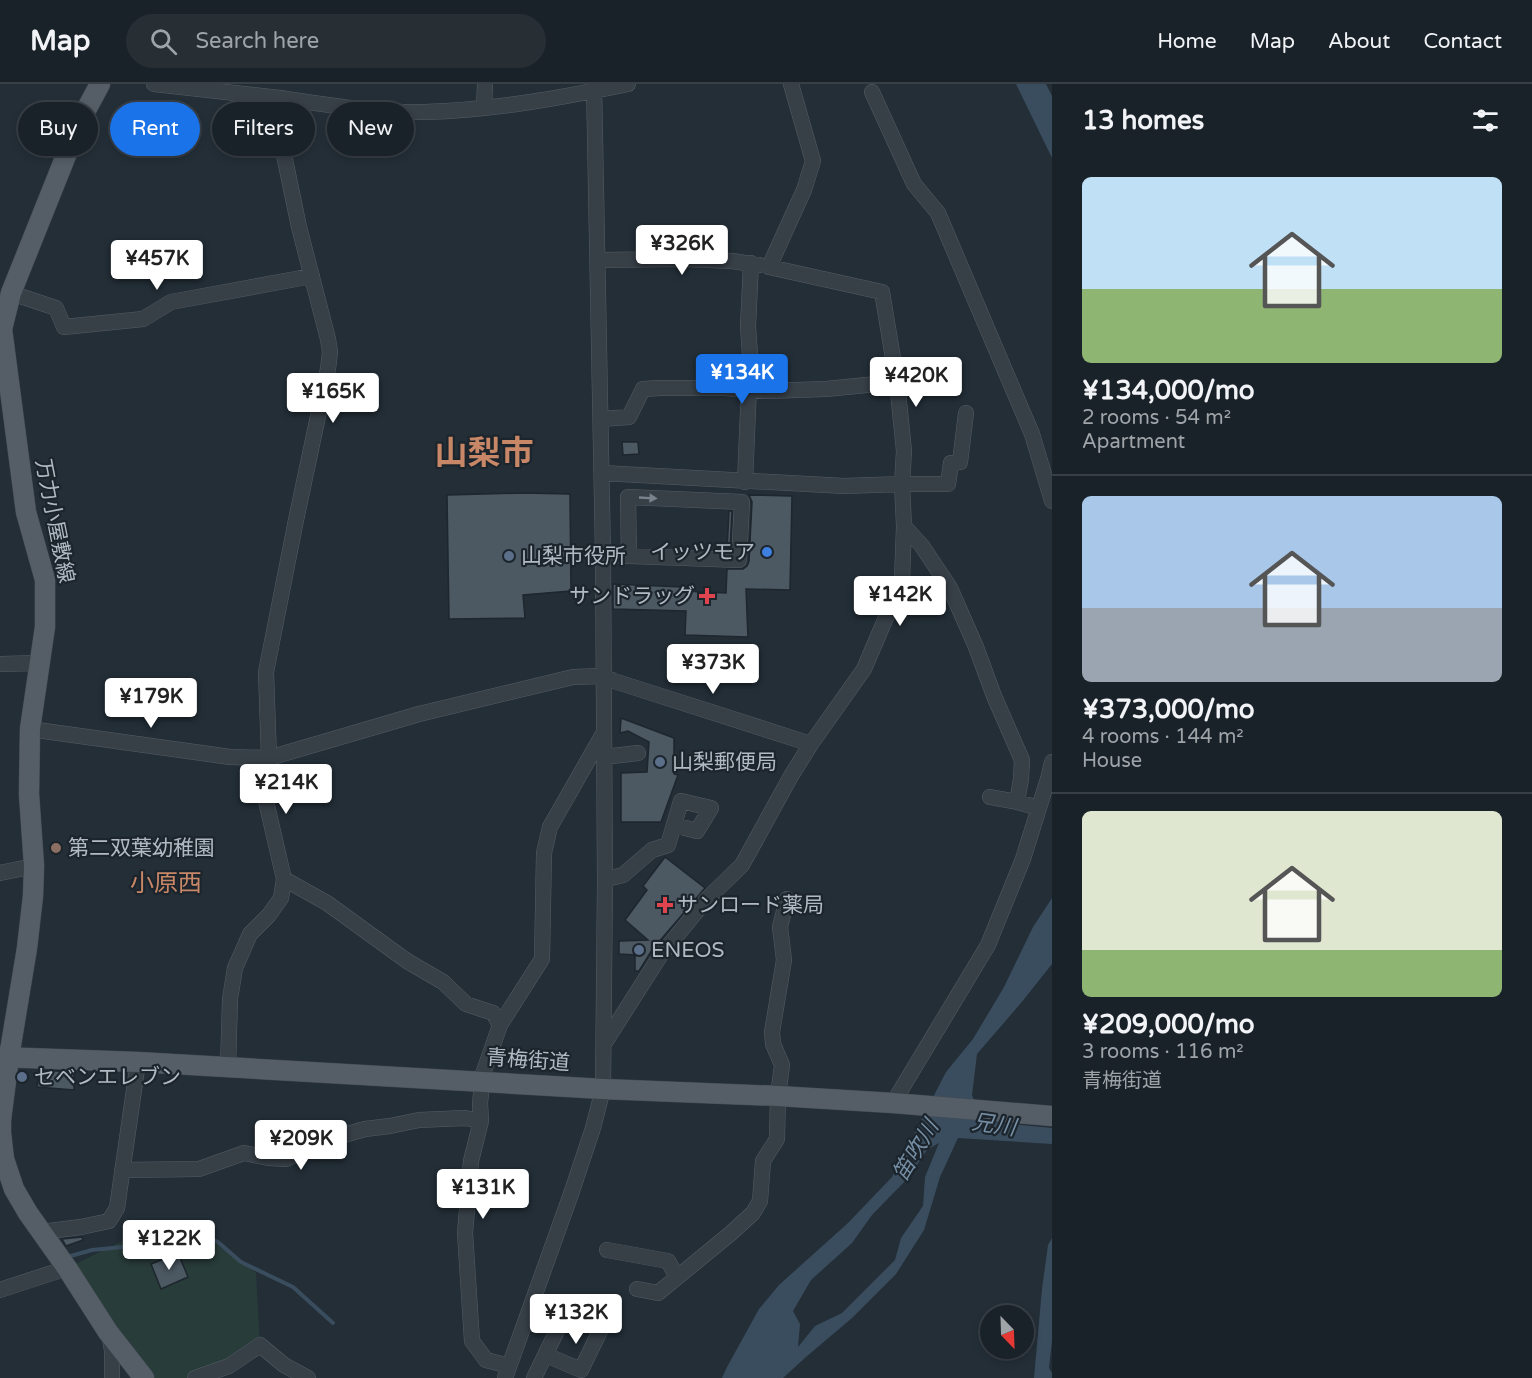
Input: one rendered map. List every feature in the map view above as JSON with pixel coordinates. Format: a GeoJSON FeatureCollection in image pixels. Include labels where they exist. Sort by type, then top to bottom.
{"type":"FeatureCollection","features":[{"type":"Feature","properties":{"kind":"main road","name":"万力小屋敷線"},"geometry":{"type":"LineString","coordinates":[[100,84],[79,123],[11,292],[2,329],[2,345],[26,512],[45,580],[45,627],[30,729],[29,794],[34,866],[33,896],[28,937],[4,1057],[1,1133],[3,1159],[14,1189],[28,1214],[67,1268],[108,1332],[144,1378]]}},
{"type":"Feature","properties":{"kind":"main road","name":"青梅街道"},"geometry":{"type":"LineString","coordinates":[[4,1057],[138,1062],[603,1089],[778,1096],[1052,1116]]}},
{"type":"Feature","properties":{"kind":"street"},"geometry":{"type":"LineString","coordinates":[[154,84],[355,108],[423,112],[484,108],[628,84]]}},
{"type":"Feature","properties":{"kind":"street"},"geometry":{"type":"LineString","coordinates":[[484,108],[485,84]]}},
{"type":"Feature","properties":{"kind":"street"},"geometry":{"type":"LineString","coordinates":[[769,267],[804,190],[813,160],[791,84]]}},
{"type":"Feature","properties":{"kind":"street"},"geometry":{"type":"LineString","coordinates":[[594,88],[603,555],[605,881],[603,1089],[571,1194],[507,1372],[486,1360],[472,1341],[465,1233],[471,1161],[481,1121],[482,1081],[492,1044],[500,1025],[542,960],[544,854],[550,827],[603,734]]}},
{"type":"Feature","properties":{"kind":"street"},"geometry":{"type":"LineString","coordinates":[[872,92],[914,184],[938,213],[1032,434],[1052,501]]}},
{"type":"Feature","properties":{"kind":"street"},"geometry":{"type":"LineString","coordinates":[[228,1068],[230,999],[235,968],[250,934],[269,915],[281,898],[284,879],[262,758],[266,672],[330,352],[299,227],[272,97]]}},
{"type":"Feature","properties":{"kind":"street"},"geometry":{"type":"LineString","coordinates":[[598,261],[682,259],[751,263],[882,292],[897,382],[904,451],[902,580],[864,669],[791,776],[742,865],[706,900],[660,956],[604,1044]]}},
{"type":"Feature","properties":{"kind":"street"},"geometry":{"type":"LineString","coordinates":[[745,482],[751,263]]}},
{"type":"Feature","properties":{"kind":"street"},"geometry":{"type":"LineString","coordinates":[[11,292],[56,308],[64,327],[143,319],[171,302],[312,276]]}},
{"type":"Feature","properties":{"kind":"street"},"geometry":{"type":"LineString","coordinates":[[601,419],[629,417],[643,390],[660,388],[766,391],[826,389],[897,382]]}},
{"type":"Feature","properties":{"kind":"street"},"geometry":{"type":"LineString","coordinates":[[602,473],[844,486],[948,484],[951,463],[960,462],[966,413]]}},
{"type":"Feature","properties":{"kind":"street"},"geometry":{"type":"LineString","coordinates":[[603,555],[629,556],[739,560],[742,502],[628,497],[629,556]]}},
{"type":"Feature","properties":{"kind":"street"},"geometry":{"type":"LineString","coordinates":[[904,526],[922,546],[950,588],[976,647],[994,696],[1022,760],[1017,802]]}},
{"type":"Feature","properties":{"kind":"street"},"geometry":{"type":"LineString","coordinates":[[0,664],[39,663]]}},
{"type":"Feature","properties":{"kind":"street"},"geometry":{"type":"LineString","coordinates":[[30,729],[231,757],[262,758],[419,714],[573,677],[603,676],[811,744]]}},
{"type":"Feature","properties":{"kind":"street"},"geometry":{"type":"LineString","coordinates":[[604,757],[638,753]]}},
{"type":"Feature","properties":{"kind":"street"},"geometry":{"type":"LineString","coordinates":[[897,1103],[988,945],[1023,859],[1052,762]]}},
{"type":"Feature","properties":{"kind":"street"},"geometry":{"type":"LineString","coordinates":[[990,797],[1039,808]]}},
{"type":"Feature","properties":{"kind":"street"},"geometry":{"type":"LineString","coordinates":[[605,881],[622,875],[652,850],[668,845],[674,825]]}},
{"type":"Feature","properties":{"kind":"street"},"geometry":{"type":"LineString","coordinates":[[0,873],[34,866]]}},
{"type":"Feature","properties":{"kind":"street"},"geometry":{"type":"LineString","coordinates":[[284,879],[327,903],[407,961],[443,982],[466,1004],[493,1013],[500,1025]]}},
{"type":"Feature","properties":{"kind":"street"},"geometry":{"type":"LineString","coordinates":[[637,1289],[658,1293],[730,1234],[753,1213],[760,1201],[763,1161],[777,1139],[778,1096],[782,1065],[773,1044],[772,1032],[784,960],[780,927],[787,898]]}},
{"type":"Feature","properties":{"kind":"street"},"geometry":{"type":"LineString","coordinates":[[42,1232],[109,1221],[117,1208],[138,1062]]}},
{"type":"Feature","properties":{"kind":"street"},"geometry":{"type":"LineString","coordinates":[[122,1170],[199,1169],[244,1153],[286,1159],[337,1137],[365,1129],[419,1120],[465,1118],[481,1121]]}},
{"type":"Feature","properties":{"kind":"street"},"geometry":{"type":"LineString","coordinates":[[607,1250],[668,1261],[677,1277]]}},
{"type":"Feature","properties":{"kind":"street"},"geometry":{"type":"LineString","coordinates":[[0,1290],[67,1268]]}},
{"type":"Feature","properties":{"kind":"street"},"geometry":{"type":"LineString","coordinates":[[534,1378],[568,1308]]}},
{"type":"Feature","properties":{"kind":"street"},"geometry":{"type":"LineString","coordinates":[[546,1354],[581,1370],[602,1327]]}},
{"type":"Feature","properties":{"kind":"street"},"geometry":{"type":"LineString","coordinates":[[108,1332],[112,1351],[112,1378]]}},
{"type":"Feature","properties":{"kind":"street"},"geometry":{"type":"LineString","coordinates":[[195,1378],[228,1366],[260,1345],[284,1365],[308,1378]]}},
{"type":"Feature","properties":{"kind":"green space"},"geometry":{"type":"Polygon","coordinates":[[[208,1233],[256,1273],[260,1345],[195,1378],[144,1378],[67,1268],[131,1237],[208,1233]]]}},
{"type":"Feature","properties":{"kind":"water"},"geometry":{"type":"Polygon","coordinates":[[[1016,84],[1046,84],[1052,96],[1052,158],[1016,84]]]}},
{"type":"Feature","properties":{"kind":"water"},"geometry":{"type":"Polygon","coordinates":[[[1052,898],[1052,964],[977,1054],[972,1095],[982,1121],[1052,1128],[1052,1144],[958,1138],[940,1177],[924,1230],[896,1274],[852,1318],[783,1378],[722,1378],[759,1309],[779,1285],[848,1223],[892,1177],[946,1072],[973,1039],[1004,987],[1033,927],[1052,898]],[[939,1143],[927,1150],[907,1179],[872,1215],[852,1243],[811,1280],[793,1311],[800,1324],[798,1347],[815,1326],[842,1313],[895,1260],[901,1238],[923,1206],[925,1177],[939,1143]]]}},
{"type":"Feature","properties":{"kind":"water"},"geometry":{"type":"Polygon","coordinates":[[[1052,1238],[1052,1341],[1049,1368],[1052,1378],[1034,1378],[1042,1289],[1048,1245],[1052,1238]]]}},
{"type":"Feature","properties":{"kind":"building"},"geometry":{"type":"Polygon","coordinates":[[[622,442],[638,442],[639,454],[623,455],[622,442]]]}},
{"type":"Feature","properties":{"kind":"building","name":"山梨市役所"},"geometry":{"type":"Polygon","coordinates":[[[570,494],[571,591],[523,595],[525,618],[449,619],[447,495],[570,494]]]}},
{"type":"Feature","properties":{"kind":"building"},"geometry":{"type":"Polygon","coordinates":[[[749,495],[792,496],[790,590],[746,589],[748,637],[685,635],[686,611],[613,609],[613,584],[683,587],[683,591],[726,593],[727,569],[743,569],[749,561],[752,502],[749,495]]]}},
{"type":"Feature","properties":{"kind":"building"},"geometry":{"type":"Polygon","coordinates":[[[729,511],[732,511],[730,550],[727,550],[729,511]]]}},
{"type":"Feature","properties":{"kind":"building","name":"山梨郵便局"},"geometry":{"type":"Polygon","coordinates":[[[621,718],[674,738],[674,774],[678,775],[661,822],[621,822],[621,773],[647,772],[649,742],[628,731],[620,733],[621,718]]]}},
{"type":"Feature","properties":{"kind":"building","name":"サンロード薬局"},"geometry":{"type":"Polygon","coordinates":[[[665,857],[705,888],[652,950],[639,971],[635,971],[635,955],[619,954],[619,941],[648,940],[625,920],[647,890],[643,886],[665,857]]]}},
{"type":"Feature","properties":{"kind":"building"},"geometry":{"type":"Polygon","coordinates":[[[39,1070],[74,1072],[74,1090],[37,1087],[39,1070]]]}},
{"type":"Feature","properties":{"kind":"building"},"geometry":{"type":"Polygon","coordinates":[[[82,1237],[83,1240],[66,1246],[62,1239],[82,1237]]]}},
{"type":"Feature","properties":{"kind":"building"},"geometry":{"type":"Polygon","coordinates":[[[178,1253],[188,1277],[161,1289],[151,1264],[178,1253]]]}},
{"type":"Feature","properties":{"kind":"waterway"},"geometry":{"type":"LineString","coordinates":[[67,1257],[92,1250],[180,1239],[209,1238],[218,1242],[241,1262],[293,1287],[333,1323]]}},
{"type":"Feature","properties":{"kind":"place","name":"イッツモア"},"geometry":{"type":"Point","coordinates":[767,552]}},
{"type":"Feature","properties":{"kind":"place","name":"山梨市役所"},"geometry":{"type":"Point","coordinates":[509,556]}},
{"type":"Feature","properties":{"kind":"place","name":"サンドラッグ"},"geometry":{"type":"Point","coordinates":[707,596]}},
{"type":"Feature","properties":{"kind":"place","name":"山梨郵便局"},"geometry":{"type":"Point","coordinates":[660,762]}},
{"type":"Feature","properties":{"kind":"place","name":"第二双葉幼稚園"},"geometry":{"type":"Point","coordinates":[56,848]}},
{"type":"Feature","properties":{"kind":"place","name":"サンロード薬局"},"geometry":{"type":"Point","coordinates":[665,905]}},
{"type":"Feature","properties":{"kind":"place","name":"ENEOS"},"geometry":{"type":"Point","coordinates":[639,950]}},
{"type":"Feature","properties":{"kind":"place","name":"セベンエレブン"},"geometry":{"type":"Point","coordinates":[22,1077]}},
{"type":"Feature","properties":{"kind":"district","name":"山梨市"},"geometry":{"type":"Point","coordinates":[484,452]}},
{"type":"Feature","properties":{"kind":"district","name":"小原西"},"geometry":{"type":"Point","coordinates":[166,883]}},
{"type":"Feature","properties":{"kind":"water label","name":"兄川"},"geometry":{"type":"Point","coordinates":[994,1124]}},
{"type":"Feature","properties":{"kind":"water label","name":"笛吹川"},"geometry":{"type":"Point","coordinates":[915,1150]}}]}
